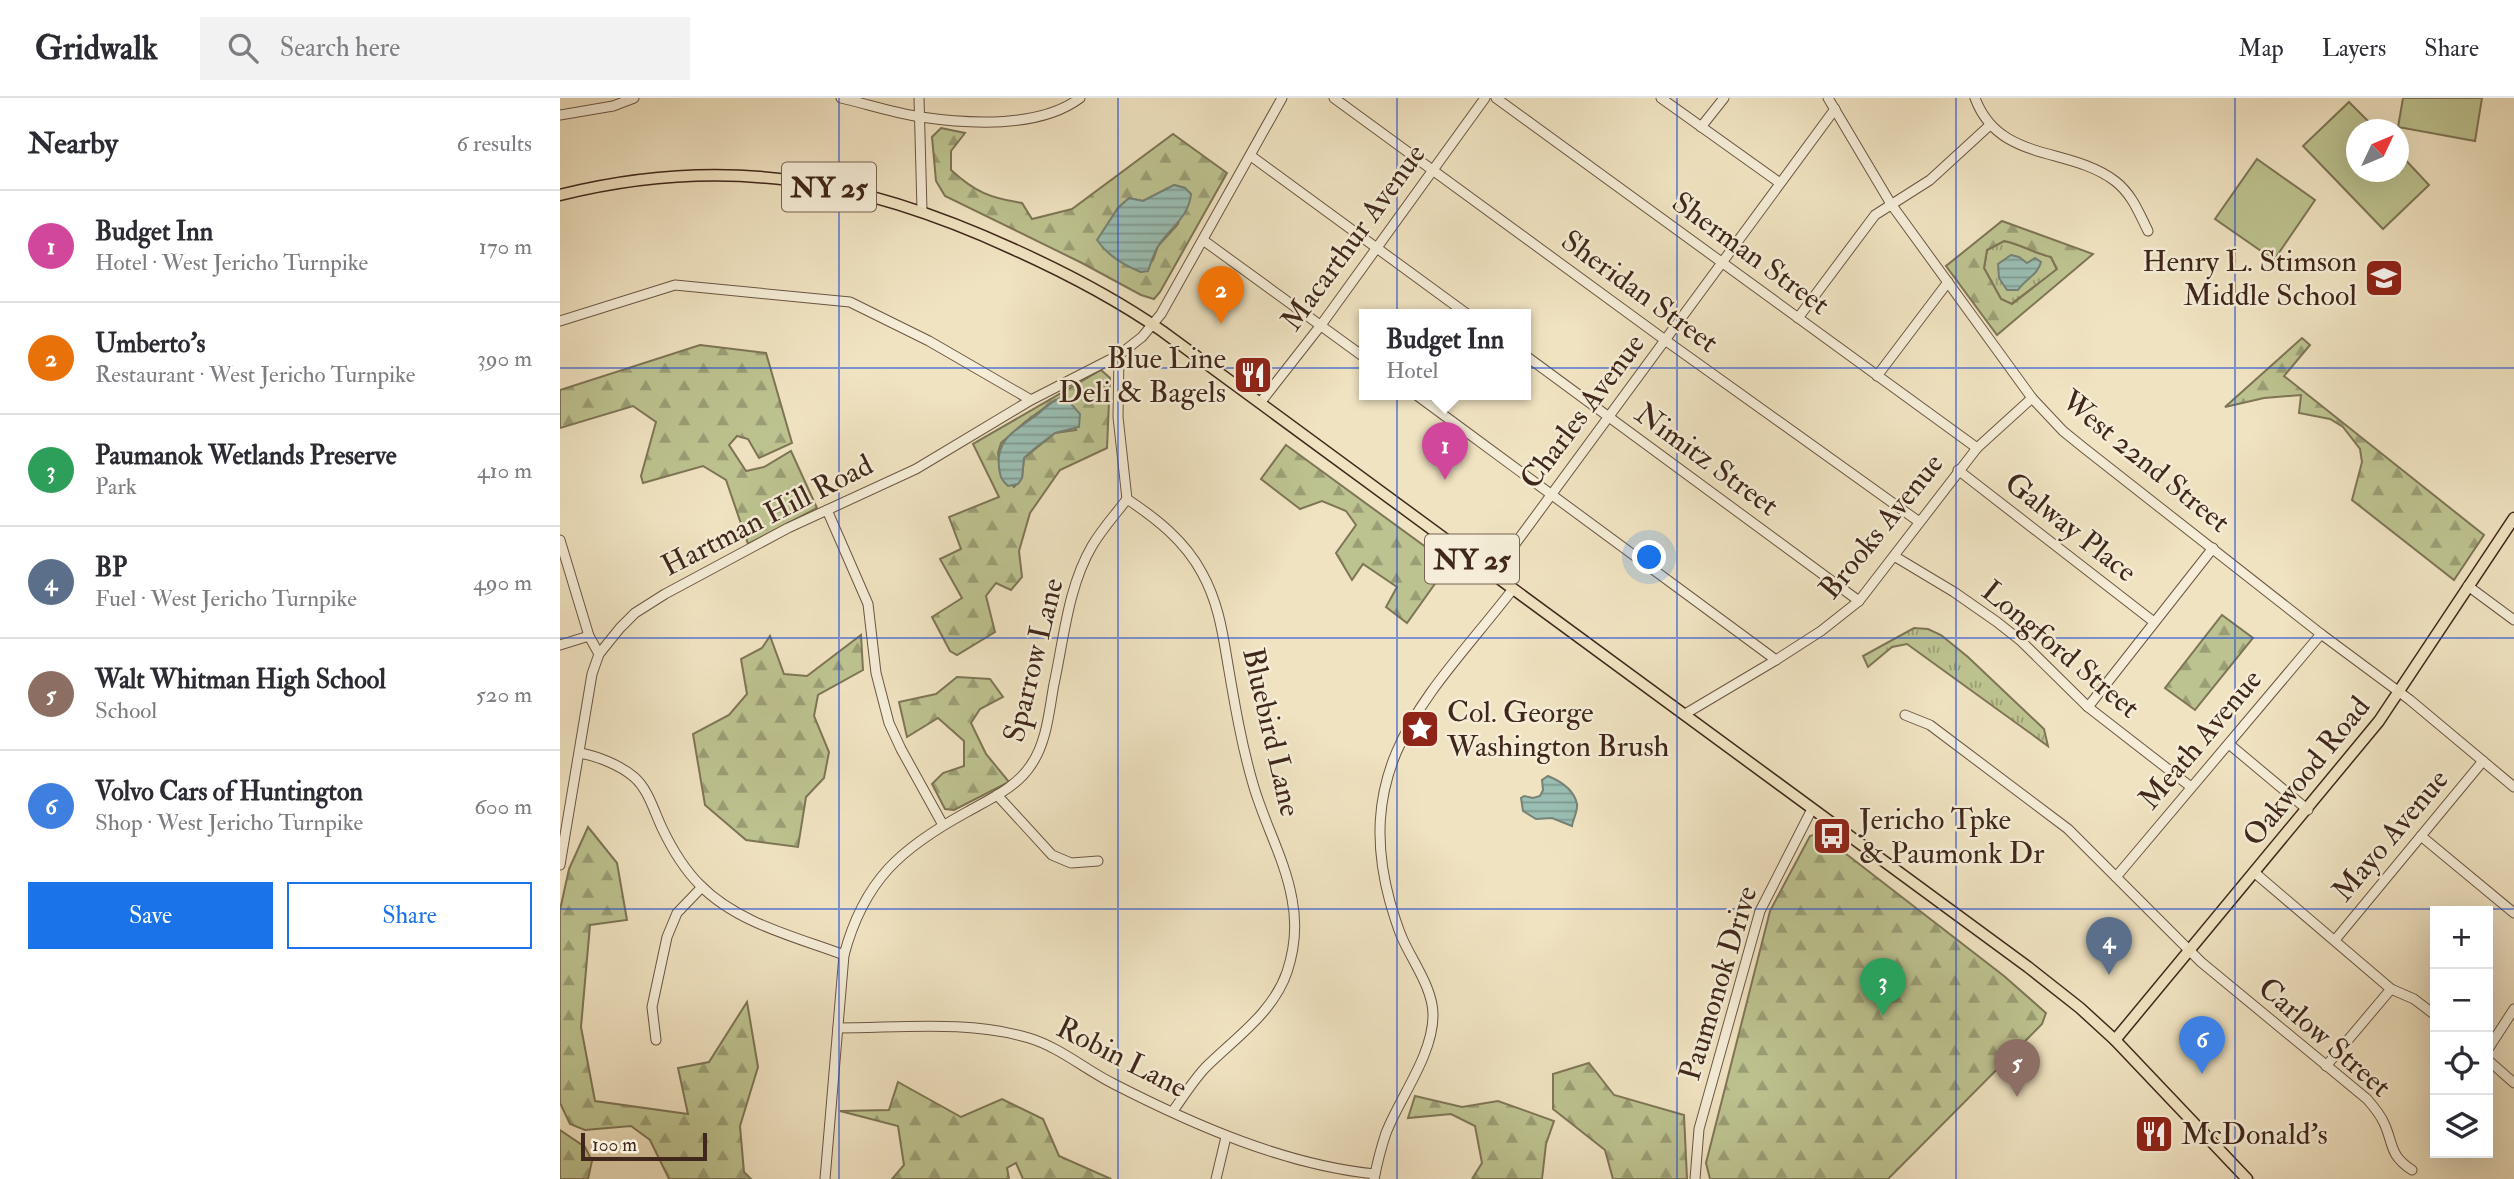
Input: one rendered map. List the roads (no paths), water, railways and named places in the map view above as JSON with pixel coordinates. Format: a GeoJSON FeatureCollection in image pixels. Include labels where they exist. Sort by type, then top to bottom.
{"type":"FeatureCollection","features":[{"type":"Feature","properties":{"kind":"main road","name":"NY 25"},"geometry":{"type":"LineString","coordinates":[[560,195],[637,179],[683,175],[742,175],[794,180],[863,193],[922,210],[1038,260],[1153,326],[1984,933],[2080,1008],[2115,1040],[2247,1179]]}},
{"type":"Feature","properties":{"kind":"main road","name":"Oakwood Road"},"geometry":{"type":"LineString","coordinates":[[2115,1040],[2370,733],[2514,518]]}},
{"type":"Feature","properties":{"kind":"street"},"geometry":{"type":"LineString","coordinates":[[560,115],[613,106],[634,98]]}},
{"type":"Feature","properties":{"kind":"street"},"geometry":{"type":"LineString","coordinates":[[841,98],[920,117],[967,121],[1029,119],[1067,107],[1080,98]]}},
{"type":"Feature","properties":{"kind":"street"},"geometry":{"type":"LineString","coordinates":[[919,98],[922,210]]}},
{"type":"Feature","properties":{"kind":"street","name":"Hartman Hill Road"},"geometry":{"type":"LineString","coordinates":[[560,865],[565,804],[580,753],[587,692],[599,654],[620,628],[635,613],[755,545],[916,469],[1031,400],[1131,347],[1153,326],[1282,98]]}},
{"type":"Feature","properties":{"kind":"street","name":"Sheridan Street"},"geometry":{"type":"LineString","coordinates":[[1335,98],[1918,521]]}},
{"type":"Feature","properties":{"kind":"street","name":"Macarthur Avenue"},"geometry":{"type":"LineString","coordinates":[[1260,403],[1321,325],[1485,98]]}},
{"type":"Feature","properties":{"kind":"street","name":"Sherman Street"},"geometry":{"type":"LineString","coordinates":[[1496,98],[1976,448]]}},
{"type":"Feature","properties":{"kind":"street"},"geometry":{"type":"LineString","coordinates":[[1661,98],[1780,183]]}},
{"type":"Feature","properties":{"kind":"street"},"geometry":{"type":"LineString","coordinates":[[1702,127],[1724,98]]}},
{"type":"Feature","properties":{"kind":"street","name":"West 22nd Street"},"geometry":{"type":"LineString","coordinates":[[1828,98],[1892,204],[2032,398],[2063,431],[2321,634],[2400,691],[2514,787]]}},
{"type":"Feature","properties":{"kind":"street"},"geometry":{"type":"LineString","coordinates":[[1975,98],[1990,125],[2006,139],[2096,170],[2115,181],[2129,194],[2148,231]]}},
{"type":"Feature","properties":{"kind":"street","name":"Charles Avenue"},"geometry":{"type":"LineString","coordinates":[[1493,574],[1835,108]]}},
{"type":"Feature","properties":{"kind":"street"},"geometry":{"type":"LineString","coordinates":[[1798,318],[1875,215],[1930,180],[1990,125]]}},
{"type":"Feature","properties":{"kind":"street"},"geometry":{"type":"LineString","coordinates":[[1251,156],[1460,309]]}},
{"type":"Feature","properties":{"kind":"street"},"geometry":{"type":"LineString","coordinates":[[1203,240],[1359,353]]}},
{"type":"Feature","properties":{"kind":"street"},"geometry":{"type":"LineString","coordinates":[[1877,376],[1948,282]]}},
{"type":"Feature","properties":{"kind":"street"},"geometry":{"type":"LineString","coordinates":[[560,321],[675,285],[850,302],[929,341],[1031,400]]}},
{"type":"Feature","properties":{"kind":"street"},"geometry":{"type":"LineString","coordinates":[[1119,355],[1118,417],[1127,499]]}},
{"type":"Feature","properties":{"kind":"street","name":"Nimitz Street"},"geometry":{"type":"LineString","coordinates":[[1531,360],[1858,601]]}},
{"type":"Feature","properties":{"kind":"street","name":"Brooks Avenue"},"geometry":{"type":"LineString","coordinates":[[1685,714],[1821,631],[1858,601],[1976,448],[2032,398]]}},
{"type":"Feature","properties":{"kind":"street"},"geometry":{"type":"LineString","coordinates":[[1423,400],[1776,660]]}},
{"type":"Feature","properties":{"kind":"street","name":"Galway Place"},"geometry":{"type":"LineString","coordinates":[[1958,471],[2154,622]]}},
{"type":"Feature","properties":{"kind":"street","name":"Sparrow Lane"},"geometry":{"type":"LineString","coordinates":[[825,1179],[844,955],[852,926],[875,884],[905,852],[943,825],[997,795],[1024,773],[1038,752],[1045,733],[1068,616],[1082,566],[1102,530],[1127,499]]}},
{"type":"Feature","properties":{"kind":"street","name":"Bluebird Lane"},"geometry":{"type":"LineString","coordinates":[[1127,499],[1167,528],[1186,549],[1202,572],[1213,595],[1223,625],[1253,784],[1283,866],[1295,918],[1294,944],[1279,990],[1252,1024],[1202,1071],[1173,1111]]}},
{"type":"Feature","properties":{"kind":"street"},"geometry":{"type":"LineString","coordinates":[[827,510],[868,604],[876,673],[889,723],[943,825]]}},
{"type":"Feature","properties":{"kind":"street"},"geometry":{"type":"LineString","coordinates":[[560,540],[589,636],[599,654]]}},
{"type":"Feature","properties":{"kind":"street"},"geometry":{"type":"LineString","coordinates":[[2088,707],[2213,548]]}},
{"type":"Feature","properties":{"kind":"street","name":"Longford Street"},"geometry":{"type":"LineString","coordinates":[[1894,556],[1997,622],[2021,641],[2088,707],[2191,787]]}},
{"type":"Feature","properties":{"kind":"street"},"geometry":{"type":"LineString","coordinates":[[2468,586],[2514,620]]}},
{"type":"Feature","properties":{"kind":"street"},"geometry":{"type":"LineString","coordinates":[[1374,1177],[1386,1133],[1420,1061],[1433,1017],[1426,987],[1403,940],[1382,870],[1379,838],[1381,802],[1390,768],[1408,725],[1421,704],[1513,589]]}},
{"type":"Feature","properties":{"kind":"street","name":"Meath Avenue"},"geometry":{"type":"LineString","coordinates":[[2116,877],[2321,634]]}},
{"type":"Feature","properties":{"kind":"street"},"geometry":{"type":"LineString","coordinates":[[560,645],[589,636]]}},
{"type":"Feature","properties":{"kind":"street","name":"Carlow Street"},"geometry":{"type":"LineString","coordinates":[[1905,715],[1930,725],[2068,829],[2236,993],[2367,1099],[2384,1124],[2399,1162],[2412,1170]]}},
{"type":"Feature","properties":{"kind":"street"},"geometry":{"type":"LineString","coordinates":[[2229,744],[2308,810]]}},
{"type":"Feature","properties":{"kind":"street"},"geometry":{"type":"LineString","coordinates":[[580,753],[598,758],[634,777],[646,793],[672,847],[702,887],[718,900],[761,925],[844,955]]}},
{"type":"Feature","properties":{"kind":"street","name":"Mayo Avenue"},"geometry":{"type":"LineString","coordinates":[[2334,940],[2483,761]]}},
{"type":"Feature","properties":{"kind":"street"},"geometry":{"type":"LineString","coordinates":[[997,795],[1052,855],[1071,863],[1098,861]]}},
{"type":"Feature","properties":{"kind":"street","name":"Paumonok Drive"},"geometry":{"type":"LineString","coordinates":[[1695,1179],[1699,1129],[1760,911],[1812,809]]}},
{"type":"Feature","properties":{"kind":"street"},"geometry":{"type":"LineString","coordinates":[[2420,836],[2514,912]]}},
{"type":"Feature","properties":{"kind":"street"},"geometry":{"type":"LineString","coordinates":[[2255,873],[2391,989],[2414,999],[2430,1011]]}},
{"type":"Feature","properties":{"kind":"street"},"geometry":{"type":"LineString","coordinates":[[656,1040],[652,1007],[667,937],[677,913],[702,887]]}},
{"type":"Feature","properties":{"kind":"street"},"geometry":{"type":"LineString","coordinates":[[2326,1066],[2391,989]]}},
{"type":"Feature","properties":{"kind":"street"},"geometry":{"type":"LineString","coordinates":[[2493,1041],[2514,1009]]}},
{"type":"Feature","properties":{"kind":"street","name":"Robin Lane"},"geometry":{"type":"LineString","coordinates":[[838,1028],[974,1027],[1032,1039],[1112,1083],[1226,1137],[1295,1158],[1374,1177]]}},
{"type":"Feature","properties":{"kind":"street"},"geometry":{"type":"LineString","coordinates":[[2493,1064],[2514,1083]]}},
{"type":"Feature","properties":{"kind":"street"},"geometry":{"type":"LineString","coordinates":[[1216,1179],[1226,1137]]}},
{"type":"Feature","properties":{"kind":"water"},"geometry":{"type":"Polygon","coordinates":[[[1174,185],[1185,188],[1191,194],[1189,202],[1182,217],[1161,241],[1148,271],[1141,272],[1128,266],[1101,246],[1097,240],[1118,208],[1129,198],[1143,201],[1174,185]]]}},
{"type":"Feature","properties":{"kind":"water"},"geometry":{"type":"Polygon","coordinates":[[[2011,255],[2027,263],[2035,258],[2041,262],[2018,290],[2007,290],[1999,278],[1998,264],[2011,255]]]}},
{"type":"Feature","properties":{"kind":"water"},"geometry":{"type":"Polygon","coordinates":[[[1061,398],[1067,399],[1080,414],[1079,427],[1055,433],[1034,449],[1024,458],[1022,478],[1018,484],[1008,486],[1001,478],[999,467],[1003,443],[1013,432],[1061,398]]]}},
{"type":"Feature","properties":{"kind":"water"},"geometry":{"type":"Polygon","coordinates":[[[1548,776],[1566,786],[1573,794],[1577,809],[1572,826],[1552,818],[1536,819],[1523,811],[1521,798],[1540,796],[1543,790],[1542,780],[1548,776]]]}},
{"type":"Feature","properties":{"kind":"place","name":"Henry L. Stimson Middle School"},"geometry":{"type":"Point","coordinates":[2384,278]}},
{"type":"Feature","properties":{"kind":"place","name":"Umberto's"},"geometry":{"type":"Point","coordinates":[1221,324]}},
{"type":"Feature","properties":{"kind":"place","name":"Blue Line Deli & Bagels"},"geometry":{"type":"Point","coordinates":[1253,375]}},
{"type":"Feature","properties":{"kind":"place","name":"Budget Inn"},"geometry":{"type":"Point","coordinates":[1445,480]}},
{"type":"Feature","properties":{"kind":"place","name":"Col. George Washington Brush"},"geometry":{"type":"Point","coordinates":[1420,729]}},
{"type":"Feature","properties":{"kind":"place","name":"Jericho Tpke & Paumonk Dr"},"geometry":{"type":"Point","coordinates":[1832,836]}},
{"type":"Feature","properties":{"kind":"place","name":"BP"},"geometry":{"type":"Point","coordinates":[2109,975]}},
{"type":"Feature","properties":{"kind":"place","name":"Paumanok Wetlands Preserve"},"geometry":{"type":"Point","coordinates":[1883,1016]}},
{"type":"Feature","properties":{"kind":"place","name":"Volvo Cars of Huntington"},"geometry":{"type":"Point","coordinates":[2202,1074]}},
{"type":"Feature","properties":{"kind":"place","name":"Walt Whitman High School"},"geometry":{"type":"Point","coordinates":[2017,1097]}},
{"type":"Feature","properties":{"kind":"place","name":"McDonald's"},"geometry":{"type":"Point","coordinates":[2154,1134]}}]}
